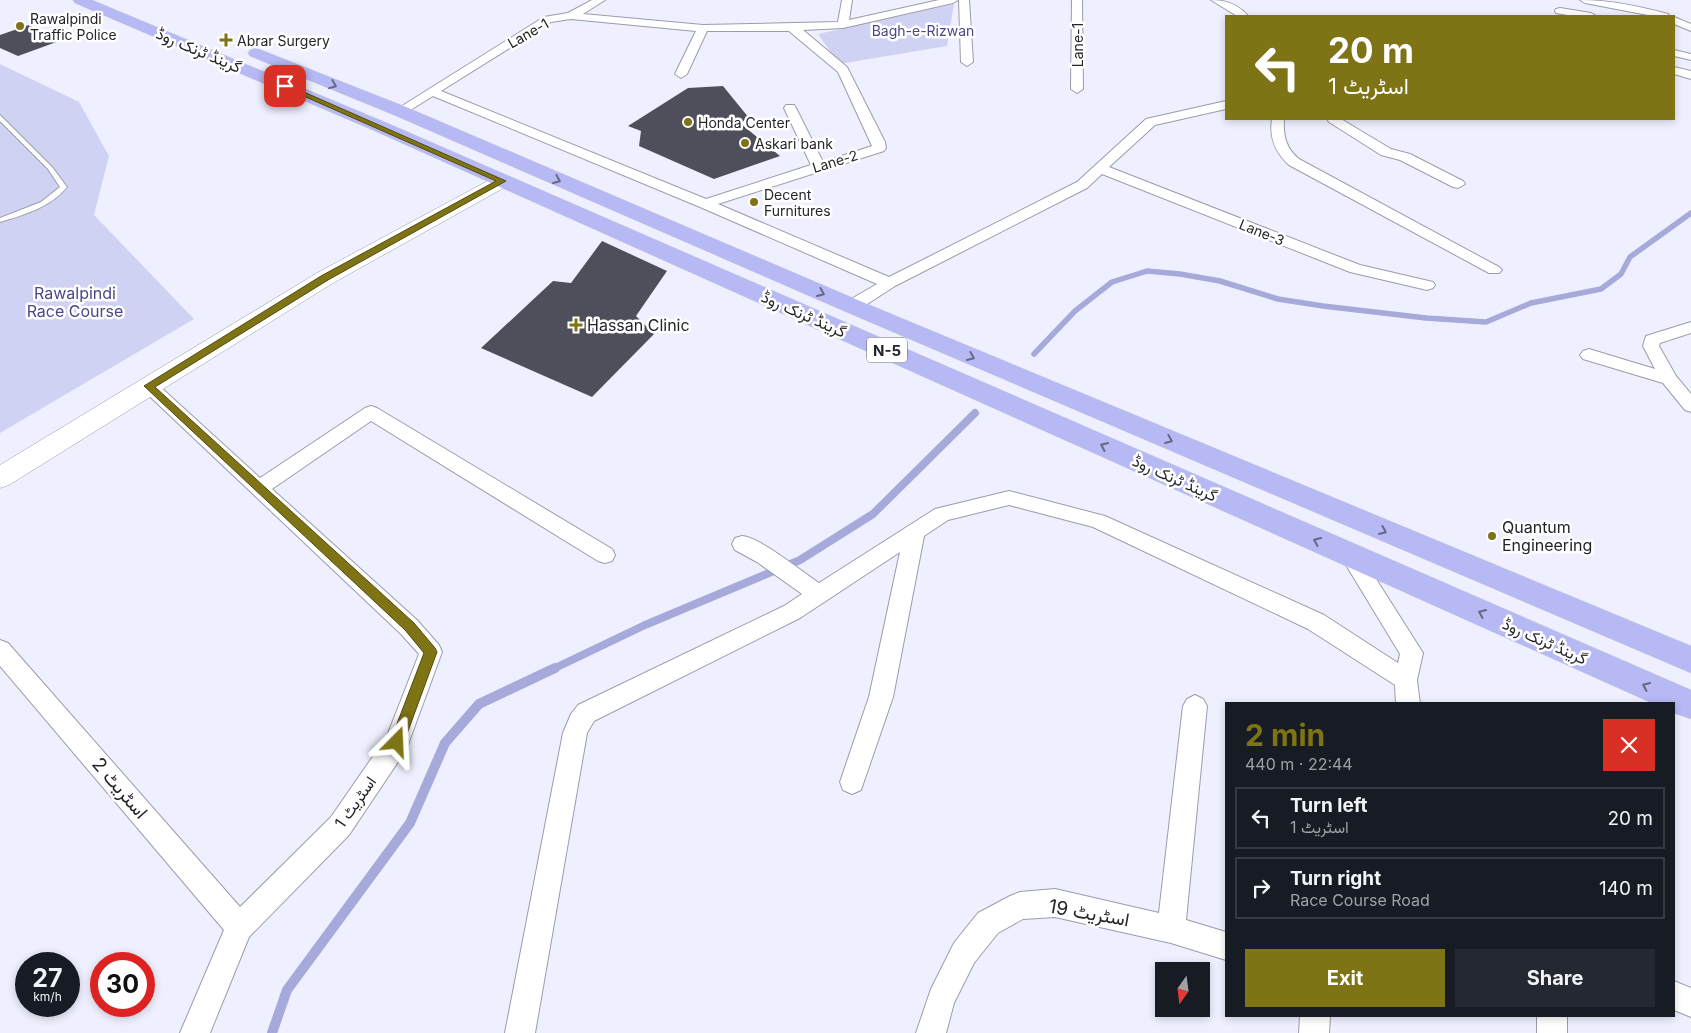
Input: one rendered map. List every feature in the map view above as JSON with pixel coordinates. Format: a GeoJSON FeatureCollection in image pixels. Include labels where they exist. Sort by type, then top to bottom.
{"type":"FeatureCollection","features":[{"type":"Feature","properties":{"kind":"highway","name":"گرینڈ ٹرنک روڈ"},"geometry":{"type":"LineString","coordinates":[[80,0],[286,86],[1691,705]]}},
{"type":"Feature","properties":{"kind":"highway","name":"گرینڈ ٹرنک روڈ"},"geometry":{"type":"LineString","coordinates":[[239,47],[400,111],[852,306],[1691,660]]}},
{"type":"Feature","properties":{"kind":"highway","name":"گرینڈ ٹرنک روڈ"},"geometry":{"type":"LineString","coordinates":[[400,111],[457,124],[580,173],[671,215],[777,274]]}},
{"type":"Feature","properties":{"kind":"highway"},"geometry":{"type":"LineString","coordinates":[[502,181],[526,166]]}},
{"type":"Feature","properties":{"kind":"street"},"geometry":{"type":"LineString","coordinates":[[571,16],[600,0]]}},
{"type":"Feature","properties":{"kind":"street"},"geometry":{"type":"LineString","coordinates":[[843,25],[846,0]]}},
{"type":"Feature","properties":{"kind":"street","name":"Lane-1"},"geometry":{"type":"LineString","coordinates":[[400,111],[548,19],[571,16],[703,28],[793,28],[843,25],[953,0]]}},
{"type":"Feature","properties":{"kind":"street"},"geometry":{"type":"LineString","coordinates":[[964,0],[967,62]]}},
{"type":"Feature","properties":{"kind":"street","name":"Lane-1"},"geometry":{"type":"LineString","coordinates":[[1077,0],[1077,89]]}},
{"type":"Feature","properties":{"kind":"street"},"geometry":{"type":"LineString","coordinates":[[1216,0],[1232,7],[1242,15]]}},
{"type":"Feature","properties":{"kind":"street"},"geometry":{"type":"LineString","coordinates":[[1585,0],[1638,9],[1660,15]]}},
{"type":"Feature","properties":{"kind":"street"},"geometry":{"type":"LineString","coordinates":[[1560,11],[1585,15]]}},
{"type":"Feature","properties":{"kind":"street"},"geometry":{"type":"LineString","coordinates":[[1675,20],[1691,28]]}},
{"type":"Feature","properties":{"kind":"street"},"geometry":{"type":"LineString","coordinates":[[681,74],[703,28]]}},
{"type":"Feature","properties":{"kind":"street","name":"Lane-2"},"geometry":{"type":"LineString","coordinates":[[705,204],[818,166],[879,148],[878,142],[843,70],[793,28]]}},
{"type":"Feature","properties":{"kind":"street"},"geometry":{"type":"LineString","coordinates":[[1675,53],[1691,57]]}},
{"type":"Feature","properties":{"kind":"street"},"geometry":{"type":"LineString","coordinates":[[1675,71],[1691,75]]}},
{"type":"Feature","properties":{"kind":"street"},"geometry":{"type":"LineString","coordinates":[[432,91],[705,204],[889,284]]}},
{"type":"Feature","properties":{"kind":"street"},"geometry":{"type":"LineString","coordinates":[[852,306],[889,284],[1082,185],[1151,122],[1225,105]]}},
{"type":"Feature","properties":{"kind":"street"},"geometry":{"type":"LineString","coordinates":[[790,108],[818,166]]}},
{"type":"Feature","properties":{"kind":"street"},"geometry":{"type":"LineString","coordinates":[[1278,120],[1278,141],[1283,152],[1294,162],[1494,270]]}},
{"type":"Feature","properties":{"kind":"street"},"geometry":{"type":"LineString","coordinates":[[1335,120],[1386,152],[1406,157],[1458,184]]}},
{"type":"Feature","properties":{"kind":"street","name":"Lane-3"},"geometry":{"type":"LineString","coordinates":[[1099,168],[1355,269],[1427,285]]}},
{"type":"Feature","properties":{"kind":"street"},"geometry":{"type":"LineString","coordinates":[[0,478],[325,278],[502,181]]}},
{"type":"Feature","properties":{"kind":"street"},"geometry":{"type":"LineString","coordinates":[[1691,327],[1652,340],[1652,346],[1669,379],[1691,406]]}},
{"type":"Feature","properties":{"kind":"street"},"geometry":{"type":"LineString","coordinates":[[1589,355],[1669,379]]}},
{"type":"Feature","properties":{"kind":"street","name":"اسٹریٹ 1"},"geometry":{"type":"LineString","coordinates":[[149,386],[409,626],[430,652],[397,742],[340,826],[239,927],[195,1033]]}},
{"type":"Feature","properties":{"kind":"street"},"geometry":{"type":"LineString","coordinates":[[259,488],[371,412],[604,555]]}},
{"type":"Feature","properties":{"kind":"street"},"geometry":{"type":"LineString","coordinates":[[520,1033],[575,734],[579,722],[586,713],[792,612],[942,514],[1009,498],[1098,521],[1316,622],[1406,680]]}},
{"type":"Feature","properties":{"kind":"street"},"geometry":{"type":"LineString","coordinates":[[852,782],[881,698],[914,533]]}},
{"type":"Feature","properties":{"kind":"street"},"geometry":{"type":"LineString","coordinates":[[742,544],[772,562],[819,595]]}},
{"type":"Feature","properties":{"kind":"street"},"geometry":{"type":"LineString","coordinates":[[1350,556],[1412,654],[1406,680],[1408,702]]}},
{"type":"Feature","properties":{"kind":"street","name":"اسٹریٹ 2"},"geometry":{"type":"LineString","coordinates":[[0,650],[239,927]]}},
{"type":"Feature","properties":{"kind":"street"},"geometry":{"type":"LineString","coordinates":[[1171,928],[1195,706]]}},
{"type":"Feature","properties":{"kind":"street","name":"اسٹریٹ 19"},"geometry":{"type":"LineString","coordinates":[[931,1033],[941,999],[964,953],[988,923],[1020,906],[1055,903],[1171,928],[1225,946]]}},
{"type":"Feature","properties":{"kind":"street"},"geometry":{"type":"LineString","coordinates":[[1675,995],[1691,1003]]}},
{"type":"Feature","properties":{"kind":"street"},"geometry":{"type":"LineString","coordinates":[[1314,1033],[1315,1017]]}},
{"type":"Feature","properties":{"kind":"street"},"geometry":{"type":"LineString","coordinates":[[1552,1017],[1552,1033]]}},
{"type":"Feature","properties":{"kind":"lane"},"geometry":{"type":"LineString","coordinates":[[0,117],[50,168],[64,187],[59,194],[38,205],[0,220]]}},
{"type":"Feature","properties":{"kind":"green space","name":"Bagh-e-Rizwan"},"geometry":{"type":"Polygon","coordinates":[[[954,4],[947,46],[839,64],[818,34],[954,4]]]}},
{"type":"Feature","properties":{"kind":"green space","name":"Rawalpindi Race Course"},"geometry":{"type":"Polygon","coordinates":[[[0,64],[79,102],[109,156],[94,215],[194,319],[0,433],[0,64]]]}},
{"type":"Feature","properties":{"kind":"building"},"geometry":{"type":"Polygon","coordinates":[[[29,25],[62,40],[18,56],[0,48],[0,35],[29,25]]]}},
{"type":"Feature","properties":{"kind":"building","name":"Honda Center"},"geometry":{"type":"Polygon","coordinates":[[[723,86],[749,118],[740,123],[780,156],[714,179],[639,146],[641,131],[628,126],[688,88],[723,86]]]}},
{"type":"Feature","properties":{"kind":"building","name":"Hassan Clinic"},"geometry":{"type":"Polygon","coordinates":[[[602,241],[667,271],[636,316],[654,334],[592,397],[481,348],[553,281],[571,283],[602,241]]]}},
{"type":"Feature","properties":{"kind":"waterway"},"geometry":{"type":"LineString","coordinates":[[1034,354],[1075,311],[1112,282],[1147,271],[1180,274],[1220,281],[1278,299],[1323,306],[1426,318],[1486,322],[1531,303],[1601,289],[1621,274],[1630,257],[1691,213]]}},
{"type":"Feature","properties":{"kind":"waterway"},"geometry":{"type":"LineString","coordinates":[[553,669],[645,625],[800,560],[873,514],[975,413]]}},
{"type":"Feature","properties":{"kind":"waterway"},"geometry":{"type":"LineString","coordinates":[[272,1033],[287,990],[410,823],[445,743],[479,704],[555,668]]}},
{"type":"Feature","properties":{"kind":"place","name":"Rawalpindi Traffic Police"},"geometry":{"type":"Point","coordinates":[20,26]}},
{"type":"Feature","properties":{"kind":"place","name":"Abrar Surgery"},"geometry":{"type":"Point","coordinates":[226,40]}},
{"type":"Feature","properties":{"kind":"place","name":"Honda Center"},"geometry":{"type":"Point","coordinates":[688,122]}},
{"type":"Feature","properties":{"kind":"place","name":"Askari bank"},"geometry":{"type":"Point","coordinates":[745,143]}},
{"type":"Feature","properties":{"kind":"place","name":"Decent Furnitures"},"geometry":{"type":"Point","coordinates":[754,202]}},
{"type":"Feature","properties":{"kind":"place","name":"Hassan Clinic"},"geometry":{"type":"Point","coordinates":[576,325]}},
{"type":"Feature","properties":{"kind":"place","name":"Quantum Engineering"},"geometry":{"type":"Point","coordinates":[1492,536]}},
{"type":"Feature","properties":{"kind":"route"},"geometry":{"type":"LineString","coordinates":[[285,86],[502,181],[325,278],[149,386],[409,626],[430,652],[397,742]]}}]}
